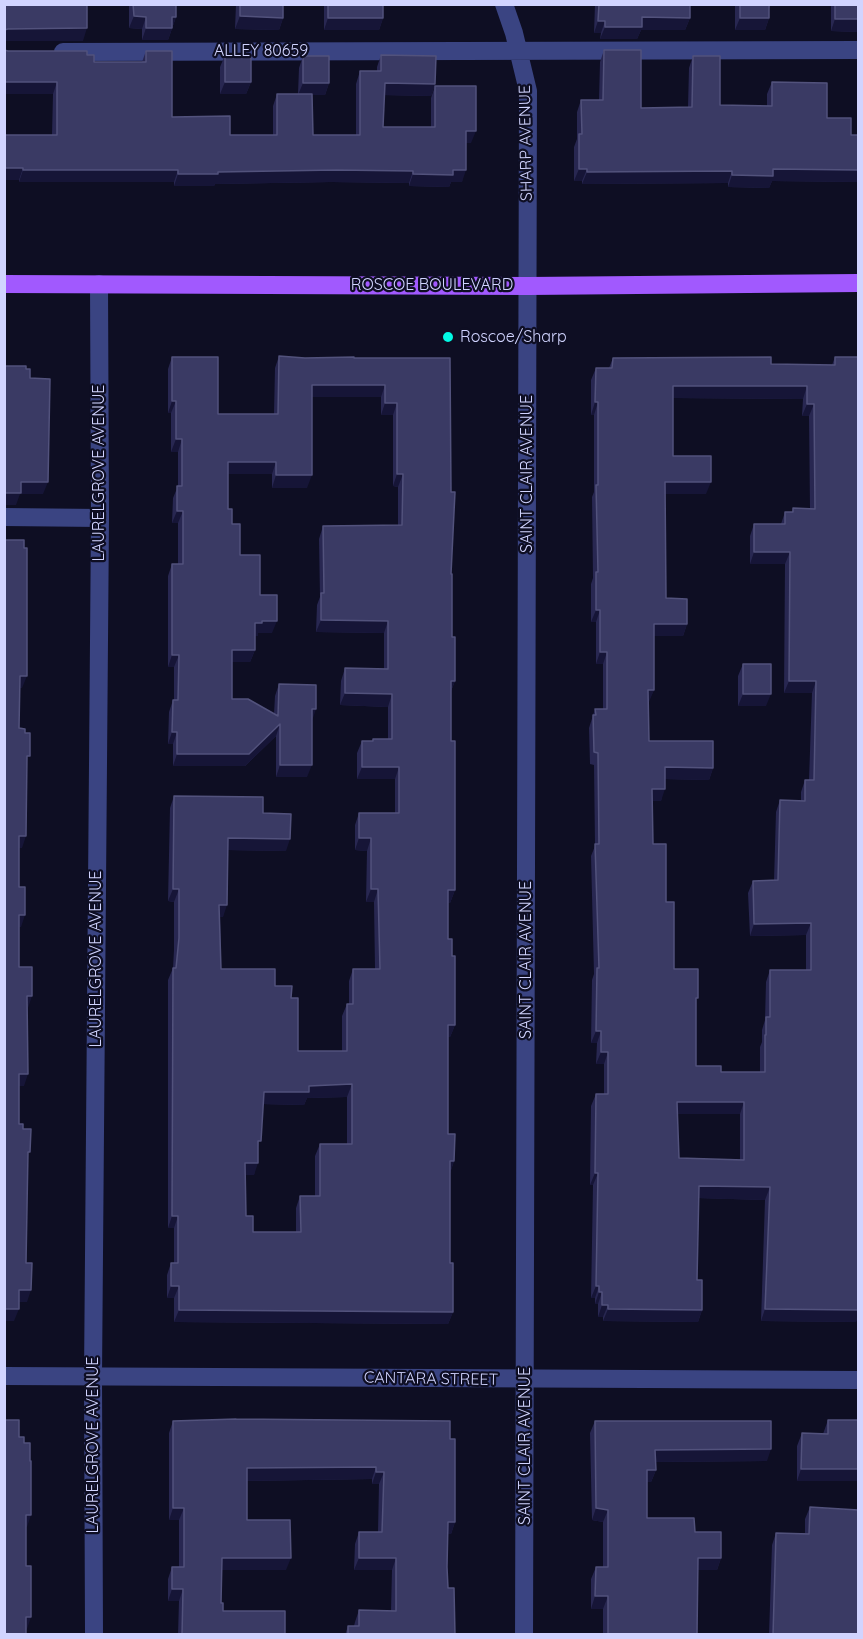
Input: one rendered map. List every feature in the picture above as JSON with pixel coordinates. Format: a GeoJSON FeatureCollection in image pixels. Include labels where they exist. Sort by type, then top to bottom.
{"type":"FeatureCollection","features":[{"type":"Feature","properties":{"kind":"main road","name":"ROSCOE BOULEVARD"},"geometry":{"type":"LineString","coordinates":[[4,284],[528,286],[858,283]]}},
{"type":"Feature","properties":{"kind":"street","name":"SHARP AVENUE"},"geometry":{"type":"LineString","coordinates":[[504,4],[528,91],[528,286]]}},
{"type":"Feature","properties":{"kind":"street","name":"ALLEY 80659"},"geometry":{"type":"LineString","coordinates":[[40,52],[858,50]]}},
{"type":"Feature","properties":{"kind":"street","name":"LAURELGROVE AVENUE"},"geometry":{"type":"LineString","coordinates":[[94,1635],[93,1376],[100,518],[99,284]]}},
{"type":"Feature","properties":{"kind":"street","name":"SAINT CLAIR AVENUE"},"geometry":{"type":"LineString","coordinates":[[524,1635],[528,286]]}},
{"type":"Feature","properties":{"kind":"street"},"geometry":{"type":"LineString","coordinates":[[4,517],[100,518]]}},
{"type":"Feature","properties":{"kind":"street","name":"CANTARA STREET"},"geometry":{"type":"LineString","coordinates":[[4,1376],[858,1380]]}},
{"type":"Feature","properties":{"kind":"building"},"geometry":{"type":"Polygon","coordinates":[[[4,4],[87,4],[87,28],[4,30],[4,4]]]}},
{"type":"Feature","properties":{"kind":"building"},"geometry":{"type":"Polygon","coordinates":[[[133,4],[176,4],[176,17],[172,17],[172,28],[146,28],[146,17],[134,16],[133,4]]]}},
{"type":"Feature","properties":{"kind":"building"},"geometry":{"type":"Polygon","coordinates":[[[240,4],[283,4],[283,18],[240,16],[240,4]]]}},
{"type":"Feature","properties":{"kind":"building"},"geometry":{"type":"Polygon","coordinates":[[[328,4],[383,4],[383,18],[328,18],[328,4]]]}},
{"type":"Feature","properties":{"kind":"building"},"geometry":{"type":"Polygon","coordinates":[[[599,4],[690,4],[690,18],[642,17],[642,27],[605,27],[605,21],[598,21],[599,4]]]}},
{"type":"Feature","properties":{"kind":"building"},"geometry":{"type":"Polygon","coordinates":[[[740,4],[769,4],[769,18],[740,18],[740,4]]]}},
{"type":"Feature","properties":{"kind":"building"},"geometry":{"type":"Polygon","coordinates":[[[835,4],[858,4],[858,19],[835,19],[835,4]]]}},
{"type":"Feature","properties":{"kind":"building"},"geometry":{"type":"Polygon","coordinates":[[[4,50],[87,51],[87,55],[94,55],[94,62],[146,62],[146,51],[172,51],[172,117],[230,116],[230,135],[277,135],[277,94],[312,94],[313,135],[360,135],[360,71],[381,71],[381,55],[436,56],[435,84],[385,83],[383,127],[435,127],[435,86],[476,86],[476,131],[466,131],[466,170],[453,170],[453,175],[413,174],[413,171],[336,170],[178,174],[178,170],[4,168],[4,135],[57,135],[57,82],[4,82],[4,50]]]}},
{"type":"Feature","properties":{"kind":"building"},"geometry":{"type":"Polygon","coordinates":[[[604,50],[641,50],[641,108],[692,107],[693,56],[720,56],[720,105],[772,106],[772,82],[827,83],[827,118],[851,118],[851,135],[858,135],[858,170],[773,169],[773,176],[732,175],[732,171],[587,172],[587,169],[579,169],[579,134],[582,134],[581,100],[603,100],[604,50]]]}},
{"type":"Feature","properties":{"kind":"building"},"geometry":{"type":"Polygon","coordinates":[[[225,55],[251,56],[251,82],[225,82],[225,55]]]}},
{"type":"Feature","properties":{"kind":"building"},"geometry":{"type":"Polygon","coordinates":[[[303,56],[329,56],[329,83],[303,83],[303,56]]]}},
{"type":"Feature","properties":{"kind":"building"},"geometry":{"type":"Polygon","coordinates":[[[279,356],[450,358],[451,492],[455,492],[451,574],[455,681],[451,681],[451,741],[455,741],[455,890],[448,890],[448,939],[452,939],[452,956],[455,956],[455,1025],[448,1025],[448,1134],[455,1134],[454,1161],[450,1161],[450,1263],[453,1263],[453,1312],[179,1310],[179,1286],[171,1286],[171,1263],[178,1263],[178,1216],[172,1216],[173,968],[176,968],[179,938],[179,889],[173,889],[174,796],[263,797],[263,813],[291,814],[290,839],[228,838],[227,905],[219,905],[221,969],[275,969],[275,986],[292,986],[291,998],[298,998],[298,1051],[347,1051],[347,1004],[353,1004],[353,969],[380,969],[378,889],[371,889],[371,838],[359,838],[359,813],[399,813],[399,767],[362,767],[362,741],[392,739],[392,694],[345,693],[345,668],[388,669],[388,621],[321,620],[321,593],[324,593],[323,526],[402,525],[403,474],[397,474],[397,403],[385,403],[385,385],[312,385],[312,475],[276,475],[276,462],[228,462],[228,509],[232,509],[232,524],[240,524],[240,555],[260,555],[260,595],[277,595],[277,621],[255,623],[255,650],[232,650],[232,699],[248,699],[278,716],[279,684],[316,685],[316,709],[312,709],[312,765],[280,765],[280,724],[249,754],[177,754],[177,732],[172,732],[173,700],[178,700],[179,655],[172,655],[172,564],[183,564],[183,511],[177,511],[177,486],[182,486],[182,439],[176,439],[176,401],[172,401],[172,357],[218,357],[218,414],[278,414],[279,356]],[[352,1084],[309,1086],[309,1092],[264,1092],[261,1141],[258,1141],[258,1163],[245,1163],[246,1216],[253,1216],[253,1232],[301,1232],[300,1196],[320,1196],[320,1144],[352,1144],[352,1084]]]}},
{"type":"Feature","properties":{"kind":"building"},"geometry":{"type":"Polygon","coordinates":[[[771,357],[771,364],[835,365],[835,357],[858,357],[858,1310],[765,1309],[770,1187],[699,1186],[697,1280],[702,1280],[702,1310],[608,1309],[608,1305],[602,1305],[602,1292],[599,1292],[599,1286],[596,1286],[598,1173],[595,1173],[596,1094],[608,1094],[608,1052],[601,1052],[601,1031],[596,1031],[597,968],[599,968],[595,844],[599,844],[598,753],[594,752],[593,715],[596,715],[595,709],[607,709],[607,652],[600,652],[600,610],[596,610],[598,402],[595,402],[596,368],[612,368],[613,358],[771,357]],[[673,386],[673,456],[711,456],[711,482],[665,482],[666,598],[687,599],[687,624],[654,624],[654,690],[648,690],[649,741],[713,741],[713,768],[665,767],[665,789],[652,789],[653,844],[666,844],[666,902],[674,902],[674,969],[698,969],[696,1066],[721,1066],[721,1072],[765,1072],[766,1017],[770,1017],[770,970],[811,970],[811,923],[754,924],[753,881],[778,880],[780,800],[805,801],[805,780],[814,780],[816,681],[789,681],[790,552],[754,552],[754,524],[785,524],[785,512],[793,512],[793,508],[815,509],[814,404],[807,404],[807,386],[673,386]],[[677,1102],[679,1158],[744,1160],[744,1102],[677,1102]]]}},
{"type":"Feature","properties":{"kind":"building"},"geometry":{"type":"Polygon","coordinates":[[[4,366],[26,366],[26,369],[30,369],[30,378],[50,379],[48,482],[21,482],[21,493],[4,493],[4,366]]]}},
{"type":"Feature","properties":{"kind":"building"},"geometry":{"type":"Polygon","coordinates":[[[4,540],[24,540],[24,548],[27,548],[27,676],[20,676],[19,728],[25,729],[25,733],[30,733],[30,756],[27,756],[26,836],[19,836],[19,887],[25,887],[25,915],[19,915],[19,967],[32,967],[32,996],[27,996],[28,1074],[19,1074],[19,1124],[23,1124],[23,1129],[31,1129],[30,1152],[28,1152],[26,1263],[32,1263],[31,1290],[19,1290],[19,1309],[4,1309],[4,540]]]}},
{"type":"Feature","properties":{"kind":"building"},"geometry":{"type":"Polygon","coordinates":[[[743,664],[771,664],[771,694],[743,694],[743,664]]]}},
{"type":"Feature","properties":{"kind":"building"},"geometry":{"type":"Polygon","coordinates":[[[236,1419],[450,1421],[450,1439],[455,1439],[455,1522],[448,1522],[447,1567],[448,1588],[454,1588],[455,1635],[348,1635],[348,1626],[359,1626],[359,1610],[396,1611],[396,1558],[359,1558],[359,1532],[382,1532],[384,1472],[376,1472],[376,1467],[247,1468],[247,1520],[290,1520],[291,1558],[222,1558],[221,1603],[223,1603],[223,1611],[285,1611],[285,1635],[182,1635],[183,1589],[172,1589],[172,1567],[184,1567],[184,1508],[173,1508],[173,1421],[236,1419]]]}},
{"type":"Feature","properties":{"kind":"building"},"geometry":{"type":"Polygon","coordinates":[[[4,1420],[19,1420],[19,1437],[24,1437],[24,1443],[30,1443],[31,1515],[26,1515],[26,1566],[31,1566],[31,1617],[26,1617],[26,1635],[4,1635],[4,1420]]]}},
{"type":"Feature","properties":{"kind":"building"},"geometry":{"type":"Polygon","coordinates":[[[828,1420],[858,1420],[858,1469],[801,1469],[802,1433],[828,1434],[828,1420]]]}},
{"type":"Feature","properties":{"kind":"building"},"geometry":{"type":"Polygon","coordinates":[[[595,1421],[771,1421],[771,1449],[655,1450],[656,1470],[647,1470],[647,1518],[694,1518],[695,1532],[721,1532],[721,1558],[698,1558],[697,1635],[608,1635],[608,1596],[595,1596],[596,1567],[608,1567],[608,1510],[596,1508],[595,1421]]]}},
{"type":"Feature","properties":{"kind":"building"},"geometry":{"type":"Polygon","coordinates":[[[810,1507],[858,1510],[858,1635],[773,1635],[776,1533],[809,1534],[810,1507]]]}},
{"type":"Feature","properties":{"kind":"place","name":"Roscoe/Sharp"},"geometry":{"type":"Point","coordinates":[448,337]}}]}
